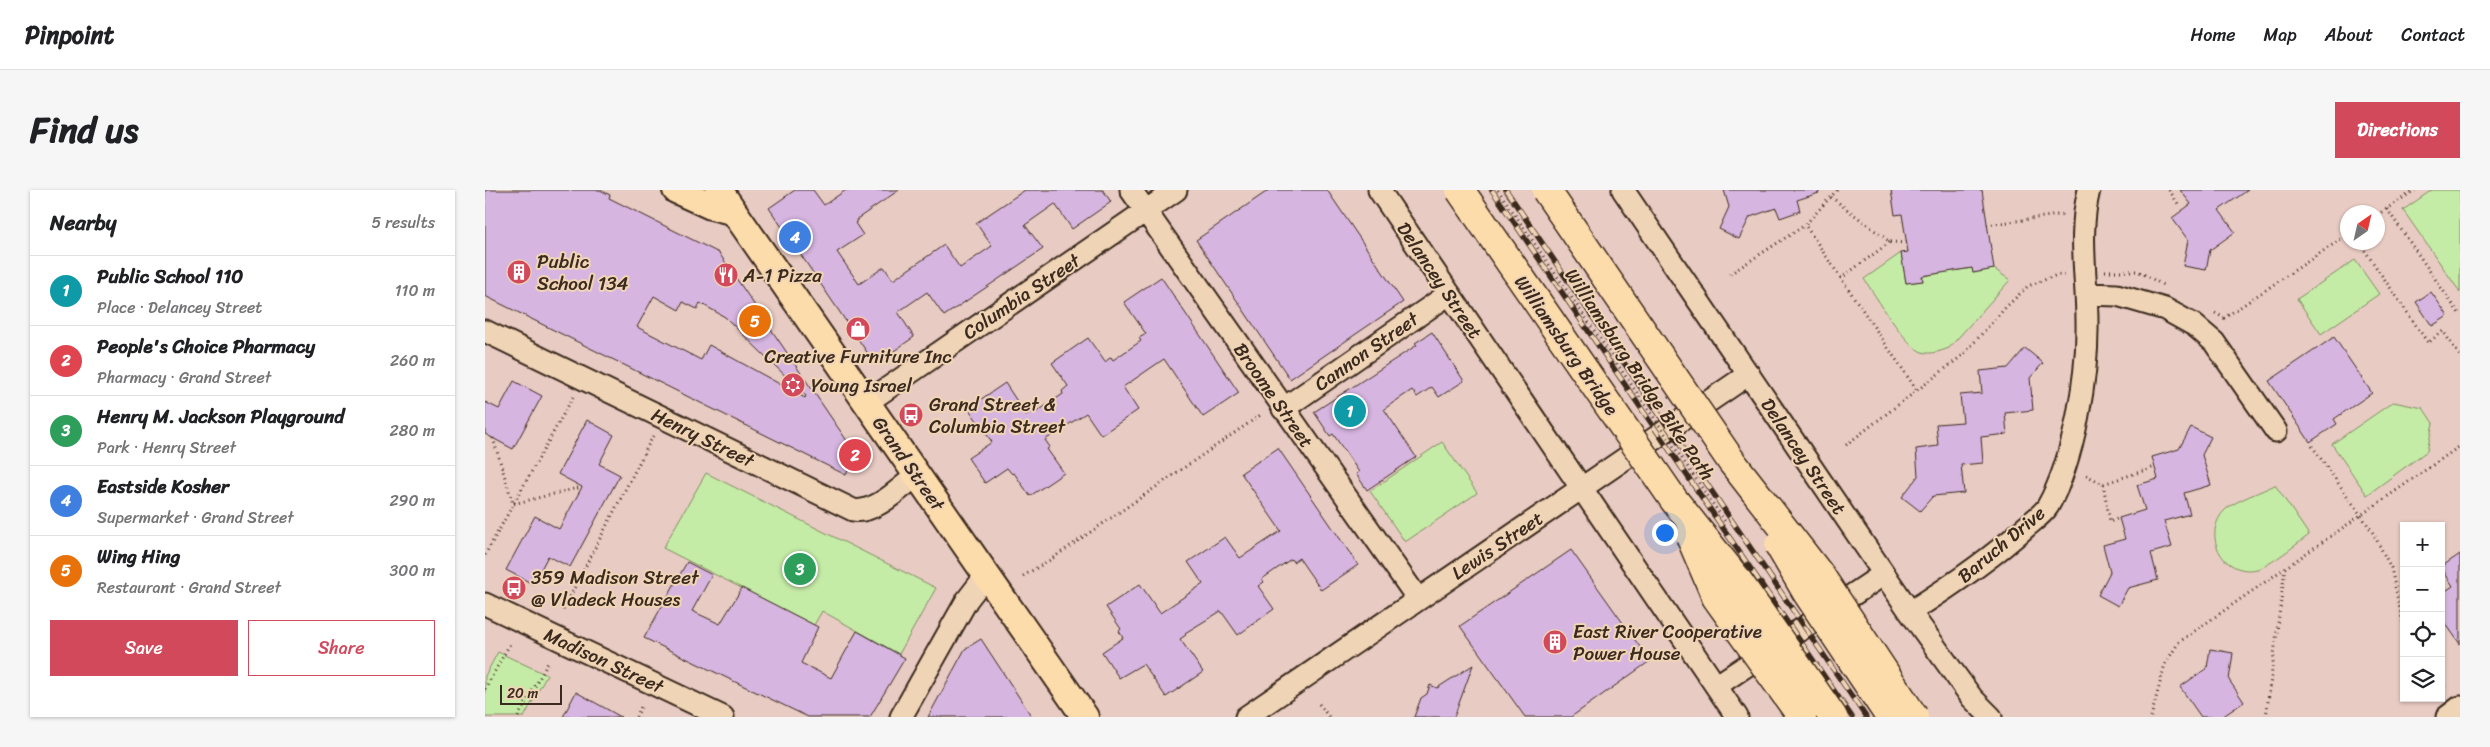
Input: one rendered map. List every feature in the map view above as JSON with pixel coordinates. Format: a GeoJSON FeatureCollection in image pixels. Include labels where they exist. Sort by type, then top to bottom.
{"type":"FeatureCollection","features":[{"type":"Feature","properties":{"kind":"highway","name":"Williamsburg Bridge"},"geometry":{"type":"LineString","coordinates":[[1460,190],[1674,500],[1736,578],[1833,717]]}},
{"type":"Feature","properties":{"kind":"highway"},"geometry":{"type":"LineString","coordinates":[[1546,190],[1731,462],[1820,575],[1913,717]]}},
{"type":"Feature","properties":{"kind":"highway"},"geometry":{"type":"LineString","coordinates":[[1731,462],[1807,593],[1890,717]]}},
{"type":"Feature","properties":{"kind":"highway","name":"Williamsburg Bridge"},"geometry":{"type":"LineString","coordinates":[[1674,500],[1716,597],[1802,717]]}},
{"type":"Feature","properties":{"kind":"main road"},"geometry":{"type":"LineString","coordinates":[[676,190],[711,206],[725,200]]}},
{"type":"Feature","properties":{"kind":"main road","name":"Grand Street"},"geometry":{"type":"LineString","coordinates":[[712,190],[725,200],[1085,717]]}},
{"type":"Feature","properties":{"kind":"street","name":"Broome Street"},"geometry":{"type":"LineString","coordinates":[[1131,190],[1418,599]]}},
{"type":"Feature","properties":{"kind":"street","name":"Columbia Street"},"geometry":{"type":"LineString","coordinates":[[866,403],[1177,190]]}},
{"type":"Feature","properties":{"kind":"street","name":"Delancey Street"},"geometry":{"type":"LineString","coordinates":[[1379,190],[1737,717]]}},
{"type":"Feature","properties":{"kind":"street","name":"Delancey Street"},"geometry":{"type":"LineString","coordinates":[[1623,190],[1910,612],[1971,698],[1991,717]]}},
{"type":"Feature","properties":{"kind":"street","name":"Baruch Drive"},"geometry":{"type":"LineString","coordinates":[[1910,612],[1955,583],[2006,546],[2047,507],[2064,466],[2077,420],[2085,372],[2083,231],[2089,190]]}},
{"type":"Feature","properties":{"kind":"street"},"geometry":{"type":"LineString","coordinates":[[2085,284],[2165,309],[2195,325],[2214,342],[2276,431]]}},
{"type":"Feature","properties":{"kind":"street","name":"Cannon Street"},"geometry":{"type":"LineString","coordinates":[[1281,405],[1449,294]]}},
{"type":"Feature","properties":{"kind":"street","name":"Henry Street"},"geometry":{"type":"LineString","coordinates":[[485,331],[853,510],[862,512],[875,506],[917,475]]}},
{"type":"Feature","properties":{"kind":"street","name":"Lewis Street"},"geometry":{"type":"LineString","coordinates":[[1246,717],[1749,374]]}},
{"type":"Feature","properties":{"kind":"street"},"geometry":{"type":"LineString","coordinates":[[901,717],[967,600],[987,574]]}},
{"type":"Feature","properties":{"kind":"street"},"geometry":{"type":"LineString","coordinates":[[1716,686],[1885,574]]}},
{"type":"Feature","properties":{"kind":"street","name":"Madison Street"},"geometry":{"type":"LineString","coordinates":[[485,604],[723,717]]}},
{"type":"Feature","properties":{"kind":"street"},"geometry":{"type":"LineString","coordinates":[[2447,717],[2460,707]]}},
{"type":"Feature","properties":{"kind":"path","name":"Williamsburg Bridge Bike Path"},"geometry":{"type":"LineString","coordinates":[[1498,190],[1726,524]]}},
{"type":"Feature","properties":{"kind":"path"},"geometry":{"type":"LineString","coordinates":[[1730,274],[1805,225],[1837,190]]}},
{"type":"Feature","properties":{"kind":"path"},"geometry":{"type":"LineString","coordinates":[[2169,190],[2179,205]]}},
{"type":"Feature","properties":{"kind":"path"},"geometry":{"type":"LineString","coordinates":[[2415,190],[2387,209],[2460,315]]}},
{"type":"Feature","properties":{"kind":"path"},"geometry":{"type":"LineString","coordinates":[[1831,197],[1890,242],[1907,243]]}},
{"type":"Feature","properties":{"kind":"path"},"geometry":{"type":"LineString","coordinates":[[1987,225],[2068,214]]}},
{"type":"Feature","properties":{"kind":"path"},"geometry":{"type":"LineString","coordinates":[[1805,225],[1918,392]]}},
{"type":"Feature","properties":{"kind":"path"},"geometry":{"type":"LineString","coordinates":[[2207,309],[2224,318],[2340,240]]}},
{"type":"Feature","properties":{"kind":"path"},"geometry":{"type":"LineString","coordinates":[[1840,279],[1890,242]]}},
{"type":"Feature","properties":{"kind":"path"},"geometry":{"type":"LineString","coordinates":[[2364,250],[2428,343],[2443,332],[2460,356]]}},
{"type":"Feature","properties":{"kind":"path"},"geometry":{"type":"LineString","coordinates":[[1845,445],[1918,392],[1963,355],[2004,309],[2028,286],[2057,275],[2085,284],[2111,270],[2138,272],[2164,285]]}},
{"type":"Feature","properties":{"kind":"path"},"geometry":{"type":"LineString","coordinates":[[485,555],[583,379]]}},
{"type":"Feature","properties":{"kind":"path"},"geometry":{"type":"LineString","coordinates":[[1023,576],[1050,560],[1281,405]]}},
{"type":"Feature","properties":{"kind":"path"},"geometry":{"type":"LineString","coordinates":[[563,610],[662,418]]}},
{"type":"Feature","properties":{"kind":"path"},"geometry":{"type":"LineString","coordinates":[[493,438],[513,504]]}},
{"type":"Feature","properties":{"kind":"path"},"geometry":{"type":"LineString","coordinates":[[2312,446],[2361,516],[2391,568],[2401,612]]}},
{"type":"Feature","properties":{"kind":"path"},"geometry":{"type":"LineString","coordinates":[[2151,717],[2165,664],[2179,642],[2460,446]]}},
{"type":"Feature","properties":{"kind":"path"},"geometry":{"type":"LineString","coordinates":[[2086,475],[2103,484],[2155,466]]}},
{"type":"Feature","properties":{"kind":"path"},"geometry":{"type":"LineString","coordinates":[[2103,484],[2110,522],[2119,518]]}},
{"type":"Feature","properties":{"kind":"path"},"geometry":{"type":"LineString","coordinates":[[513,504],[582,487]]}},
{"type":"Feature","properties":{"kind":"path"},"geometry":{"type":"LineString","coordinates":[[2266,717],[2285,569]]}},
{"type":"Feature","properties":{"kind":"path"},"geometry":{"type":"LineString","coordinates":[[485,689],[511,642]]}},
{"type":"Feature","properties":{"kind":"path"},"geometry":{"type":"LineString","coordinates":[[518,717],[549,661]]}},
{"type":"Feature","properties":{"kind":"path"},"geometry":{"type":"LineString","coordinates":[[1319,704],[1329,717]]}},
{"type":"Feature","properties":{"kind":"path"},"geometry":{"type":"LineString","coordinates":[[636,717],[642,705]]}},
{"type":"Feature","properties":{"kind":"green space"},"geometry":{"type":"Polygon","coordinates":[[[2432,190],[2460,190],[2460,292],[2403,210],[2432,190]]]}},
{"type":"Feature","properties":{"kind":"green space"},"geometry":{"type":"Polygon","coordinates":[[[1901,253],[1906,283],[1923,281],[1922,276],[1972,268],[1973,273],[1994,269],[2010,280],[1949,348],[1925,353],[1915,348],[1899,331],[1864,279],[1901,253]]]}},
{"type":"Feature","properties":{"kind":"green space"},"geometry":{"type":"Polygon","coordinates":[[[2355,260],[2379,294],[2321,334],[2297,299],[2355,260]]]}},
{"type":"Feature","properties":{"kind":"green space"},"geometry":{"type":"Polygon","coordinates":[[[2393,402],[2423,408],[2433,423],[2427,451],[2367,495],[2332,444],[2393,402]]]}},
{"type":"Feature","properties":{"kind":"green space"},"geometry":{"type":"Polygon","coordinates":[[[1442,442],[1477,493],[1405,542],[1370,491],[1442,442]]]}},
{"type":"Feature","properties":{"kind":"green space"},"geometry":{"type":"Polygon","coordinates":[[[706,473],[936,588],[899,654],[822,611],[814,625],[663,548],[706,473]]]}},
{"type":"Feature","properties":{"kind":"green space"},"geometry":{"type":"Polygon","coordinates":[[[2275,485],[2309,535],[2262,567],[2244,570],[2233,566],[2225,560],[2215,540],[2215,529],[2219,519],[2230,506],[2275,485]]]}},
{"type":"Feature","properties":{"kind":"green space"},"geometry":{"type":"Polygon","coordinates":[[[498,652],[547,675],[524,717],[485,717],[485,676],[498,652]]]}},
{"type":"Feature","properties":{"kind":"building"},"geometry":{"type":"Polygon","coordinates":[[[485,190],[600,190],[610,195],[609,198],[719,253],[856,454],[846,475],[485,296],[485,190]],[[654,296],[637,327],[701,360],[709,345],[805,398],[806,396],[725,317],[700,303],[697,309],[683,302],[679,310],[654,296]]]}},
{"type":"Feature","properties":{"kind":"building"},"geometry":{"type":"Polygon","coordinates":[[[795,190],[813,190],[824,205],[846,190],[899,190],[857,219],[858,221],[855,223],[863,235],[837,252],[859,284],[884,267],[893,280],[944,245],[960,268],[992,246],[976,223],[1025,190],[1103,190],[1111,202],[1072,229],[1055,204],[1025,225],[1043,249],[944,316],[927,292],[898,312],[914,337],[875,364],[769,208],[795,190]]]}},
{"type":"Feature","properties":{"kind":"building"},"geometry":{"type":"Polygon","coordinates":[[[1269,190],[1327,190],[1403,302],[1290,379],[1196,240],[1269,190]]]}},
{"type":"Feature","properties":{"kind":"building"},"geometry":{"type":"Polygon","coordinates":[[[1724,190],[1819,190],[1819,193],[1797,200],[1800,211],[1780,218],[1776,208],[1750,217],[1739,239],[1719,229],[1729,207],[1724,190]]]}},
{"type":"Feature","properties":{"kind":"building"},"geometry":{"type":"Polygon","coordinates":[[[1891,190],[1982,190],[1994,269],[1973,273],[1972,268],[1922,276],[1923,281],[1906,283],[1901,253],[1908,252],[1902,214],[1895,215],[1891,190]]]}},
{"type":"Feature","properties":{"kind":"building"},"geometry":{"type":"Polygon","coordinates":[[[2180,190],[2248,190],[2219,210],[2235,232],[2210,250],[2206,270],[2183,266],[2188,240],[2172,218],[2191,204],[2180,190]]]}},
{"type":"Feature","properties":{"kind":"building"},"geometry":{"type":"Polygon","coordinates":[[[1161,277],[1239,393],[1203,417],[1164,359],[1123,387],[1138,410],[1101,435],[1086,413],[1045,440],[1050,447],[1047,449],[1064,473],[1030,496],[1014,473],[1012,474],[1007,468],[985,483],[968,458],[992,442],[968,408],[1005,383],[1026,415],[1033,410],[1035,413],[1063,394],[1062,391],[1068,386],[1052,363],[1088,338],[1105,362],[1111,357],[1113,360],[1141,341],[1139,338],[1146,334],[1124,302],[1161,277]]]}},
{"type":"Feature","properties":{"kind":"building"},"geometry":{"type":"Polygon","coordinates":[[[2431,292],[2448,316],[2432,326],[2416,302],[2431,292]]]}},
{"type":"Feature","properties":{"kind":"building"},"geometry":{"type":"Polygon","coordinates":[[[1432,332],[1464,381],[1439,397],[1432,387],[1417,397],[1412,390],[1384,409],[1416,457],[1367,490],[1356,474],[1359,472],[1333,434],[1330,436],[1314,412],[1417,345],[1415,343],[1432,332]]]}},
{"type":"Feature","properties":{"kind":"building"},"geometry":{"type":"Polygon","coordinates":[[[2334,337],[2372,393],[2334,419],[2337,424],[2310,442],[2269,381],[2334,337]]]}},
{"type":"Feature","properties":{"kind":"building"},"geometry":{"type":"Polygon","coordinates":[[[2025,348],[2043,363],[2030,378],[2033,410],[2005,413],[2007,434],[1981,437],[1983,463],[1961,465],[1964,493],[1933,496],[1920,511],[1902,497],[1918,476],[1916,449],[1938,446],[1936,424],[1963,422],[1960,395],[1982,393],[1980,371],[2008,368],[2025,348]]]}},
{"type":"Feature","properties":{"kind":"building"},"geometry":{"type":"Polygon","coordinates":[[[514,381],[542,396],[513,449],[485,434],[485,402],[499,409],[514,381]]]}},
{"type":"Feature","properties":{"kind":"building"},"geometry":{"type":"Polygon","coordinates":[[[587,420],[614,435],[599,464],[620,475],[570,567],[548,556],[533,584],[506,570],[535,516],[559,529],[582,487],[558,474],[587,420]]]}},
{"type":"Feature","properties":{"kind":"building"},"geometry":{"type":"Polygon","coordinates":[[[2191,427],[2211,437],[2202,455],[2211,485],[2184,493],[2190,514],[2164,521],[2172,547],[2151,553],[2158,580],[2128,588],[2118,606],[2098,595],[2110,572],[2103,545],[2125,539],[2119,518],[2145,510],[2137,485],[2158,479],[2152,457],[2179,449],[2191,427]]]}},
{"type":"Feature","properties":{"kind":"building"},"geometry":{"type":"Polygon","coordinates":[[[1278,448],[1358,565],[1321,590],[1299,558],[1293,562],[1291,559],[1262,579],[1264,582],[1258,586],[1274,609],[1238,635],[1221,611],[1185,633],[1186,635],[1180,639],[1203,672],[1166,697],[1143,664],[1119,678],[1102,652],[1123,638],[1119,631],[1121,629],[1106,607],[1140,584],[1160,613],[1203,584],[1188,562],[1225,537],[1240,558],[1281,531],[1241,473],[1278,448]]]}},
{"type":"Feature","properties":{"kind":"building","name":"East River Cooperative Power House"},"geometry":{"type":"Polygon","coordinates":[[[1571,550],[1650,661],[1571,717],[1525,717],[1460,626],[1571,550]]]}},
{"type":"Feature","properties":{"kind":"building"},"geometry":{"type":"Polygon","coordinates":[[[2460,554],[2460,644],[2445,623],[2445,591],[2453,586],[2445,573],[2445,564],[2460,554]]]}},
{"type":"Feature","properties":{"kind":"building"},"geometry":{"type":"Polygon","coordinates":[[[687,562],[712,575],[692,611],[720,624],[742,588],[818,627],[801,663],[831,678],[857,631],[905,658],[870,717],[808,717],[644,638],[687,562]]]}},
{"type":"Feature","properties":{"kind":"building"},"geometry":{"type":"Polygon","coordinates":[[[981,639],[1032,717],[928,717],[965,649],[981,639]]]}},
{"type":"Feature","properties":{"kind":"building"},"geometry":{"type":"Polygon","coordinates":[[[2210,649],[2233,653],[2229,680],[2244,702],[2222,717],[2201,717],[2180,687],[2207,668],[2210,649]]]}},
{"type":"Feature","properties":{"kind":"building"},"geometry":{"type":"Polygon","coordinates":[[[1473,665],[1454,717],[1414,717],[1421,698],[1427,694],[1430,685],[1437,688],[1473,665]]]}},
{"type":"Feature","properties":{"kind":"building"},"geometry":{"type":"Polygon","coordinates":[[[576,692],[621,717],[563,717],[576,692]]]}},
{"type":"Feature","properties":{"kind":"railway"},"geometry":{"type":"LineString","coordinates":[[1492,190],[1852,717]]}},
{"type":"Feature","properties":{"kind":"railway"},"geometry":{"type":"LineString","coordinates":[[1506,190],[1866,717]]}},
{"type":"Feature","properties":{"kind":"place","name":"Eastside Kosher"},"geometry":{"type":"Point","coordinates":[795,237]}},
{"type":"Feature","properties":{"kind":"place","name":"Public School 134"},"geometry":{"type":"Point","coordinates":[519,272]}},
{"type":"Feature","properties":{"kind":"place","name":"A-1 Pizza"},"geometry":{"type":"Point","coordinates":[726,275]}},
{"type":"Feature","properties":{"kind":"place","name":"Wing Hing"},"geometry":{"type":"Point","coordinates":[755,321]}},
{"type":"Feature","properties":{"kind":"place","name":"Creative Furniture Inc"},"geometry":{"type":"Point","coordinates":[858,329]}},
{"type":"Feature","properties":{"kind":"place","name":"Young Israel"},"geometry":{"type":"Point","coordinates":[793,385]}},
{"type":"Feature","properties":{"kind":"place","name":"Public School 110"},"geometry":{"type":"Point","coordinates":[1350,411]}},
{"type":"Feature","properties":{"kind":"place","name":"Grand Street & Columbia Street"},"geometry":{"type":"Point","coordinates":[911,415]}},
{"type":"Feature","properties":{"kind":"place","name":"People's Choice Pharmacy"},"geometry":{"type":"Point","coordinates":[855,455]}},
{"type":"Feature","properties":{"kind":"place","name":"Henry M. Jackson Playground"},"geometry":{"type":"Point","coordinates":[800,569]}},
{"type":"Feature","properties":{"kind":"place","name":"359 Madison Street @ Vladeck Houses"},"geometry":{"type":"Point","coordinates":[514,588]}},
{"type":"Feature","properties":{"kind":"place","name":"East River Cooperative Power House"},"geometry":{"type":"Point","coordinates":[1555,642]}}]}
